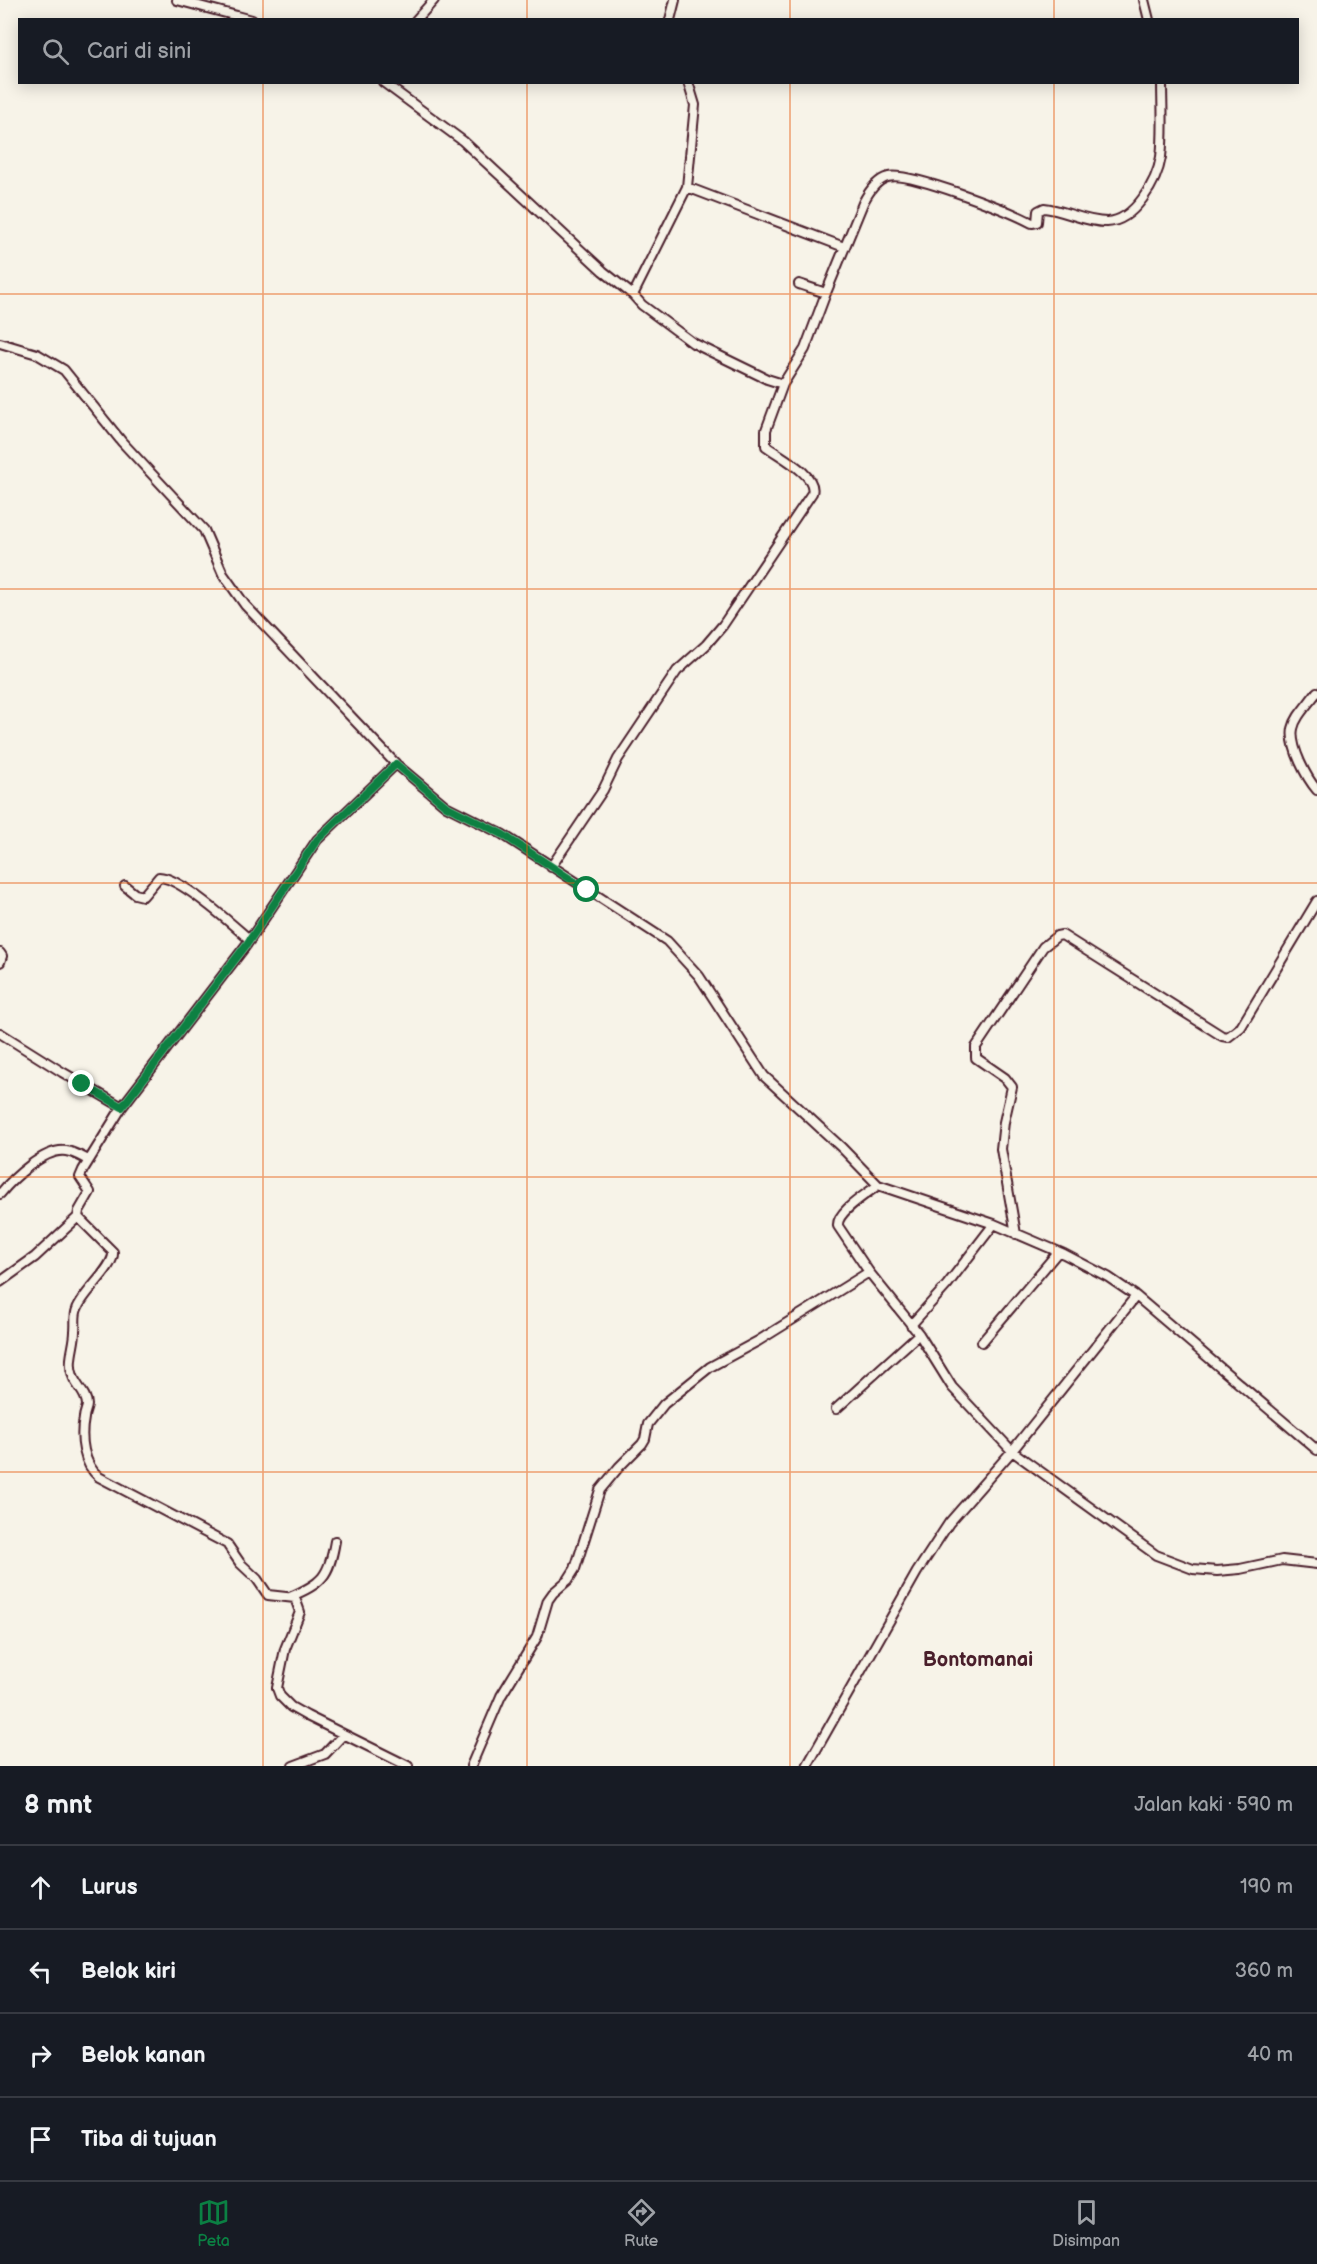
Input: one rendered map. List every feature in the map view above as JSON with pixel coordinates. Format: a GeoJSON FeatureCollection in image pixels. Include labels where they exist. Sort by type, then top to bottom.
{"type":"FeatureCollection","features":[{"type":"Feature","properties":{"kind":"street"},"geometry":{"type":"LineString","coordinates":[[177,0],[244,18]]}},
{"type":"Feature","properties":{"kind":"street"},"geometry":{"type":"LineString","coordinates":[[418,18],[434,0]]}},
{"type":"Feature","properties":{"kind":"street"},"geometry":{"type":"LineString","coordinates":[[670,18],[675,0]]}},
{"type":"Feature","properties":{"kind":"street"},"geometry":{"type":"LineString","coordinates":[[1144,0],[1148,18]]}},
{"type":"Feature","properties":{"kind":"street"},"geometry":{"type":"LineString","coordinates":[[385,84],[464,141],[603,272],[633,295],[642,305],[693,343],[767,379],[783,384]]}},
{"type":"Feature","properties":{"kind":"street"},"geometry":{"type":"LineString","coordinates":[[633,295],[687,187],[695,105],[689,84]]}},
{"type":"Feature","properties":{"kind":"street"},"geometry":{"type":"LineString","coordinates":[[551,867],[603,790],[618,759],[677,671],[706,645],[723,625],[812,494],[814,485],[811,480],[766,446],[766,430],[783,384],[805,349],[825,292],[867,194],[882,180],[891,176],[912,179],[999,208],[1032,223],[1037,222],[1038,211],[1044,207],[1094,222],[1111,222],[1126,215],[1140,201],[1149,188],[1161,159],[1162,84]]}},
{"type":"Feature","properties":{"kind":"street"},"geometry":{"type":"LineString","coordinates":[[687,187],[844,247]]}},
{"type":"Feature","properties":{"kind":"street"},"geometry":{"type":"LineString","coordinates":[[799,284],[825,292]]}},
{"type":"Feature","properties":{"kind":"street"},"geometry":{"type":"LineString","coordinates":[[0,343],[37,354],[64,370],[122,442],[204,530],[223,573],[245,605],[396,764],[446,806],[502,834],[653,931],[675,950],[699,976],[764,1076],[835,1141],[878,1185],[994,1224],[1058,1251],[1108,1277],[1136,1296],[1317,1450]]}},
{"type":"Feature","properties":{"kind":"street"},"geometry":{"type":"LineString","coordinates":[[1317,692],[1300,714],[1291,734],[1292,744],[1305,773],[1317,790]]}},
{"type":"Feature","properties":{"kind":"street"},"geometry":{"type":"LineString","coordinates":[[0,1282],[35,1257],[78,1217],[78,1212],[90,1192],[89,1187],[80,1177],[88,1160],[122,1107],[250,940],[317,840],[396,764]]}},
{"type":"Feature","properties":{"kind":"street"},"geometry":{"type":"LineString","coordinates":[[125,886],[143,896],[159,877],[165,878],[193,894],[250,940]]}},
{"type":"Feature","properties":{"kind":"street"},"geometry":{"type":"LineString","coordinates":[[1016,1234],[1001,1149],[1012,1087],[1005,1078],[976,1058],[975,1052],[976,1047],[1044,947],[1057,936],[1062,935],[1222,1036],[1228,1037],[1241,1027],[1317,901]]}},
{"type":"Feature","properties":{"kind":"street"},"geometry":{"type":"LineString","coordinates":[[0,953],[2,956],[0,962]]}},
{"type":"Feature","properties":{"kind":"street"},"geometry":{"type":"LineString","coordinates":[[0,1033],[122,1107]]}},
{"type":"Feature","properties":{"kind":"street"},"geometry":{"type":"LineString","coordinates":[[0,1194],[17,1175],[54,1153],[70,1152],[88,1160]]}},
{"type":"Feature","properties":{"kind":"street"},"geometry":{"type":"LineString","coordinates":[[878,1185],[842,1214],[838,1226],[869,1272],[919,1334],[952,1387],[1012,1451],[1066,1492],[1166,1560],[1193,1569],[1217,1571],[1240,1569],[1282,1560],[1317,1564]]}},
{"type":"Feature","properties":{"kind":"street"},"geometry":{"type":"LineString","coordinates":[[78,1217],[107,1245],[113,1256],[110,1264],[80,1301],[75,1318],[71,1372],[86,1399],[83,1436],[89,1466],[99,1477],[227,1544],[266,1593],[290,1597],[297,1601],[300,1612],[285,1649],[278,1692],[291,1707],[408,1766]]}},
{"type":"Feature","properties":{"kind":"street"},"geometry":{"type":"LineString","coordinates":[[912,1325],[947,1285],[994,1224]]}},
{"type":"Feature","properties":{"kind":"street"},"geometry":{"type":"LineString","coordinates":[[982,1342],[1058,1251]]}},
{"type":"Feature","properties":{"kind":"street"},"geometry":{"type":"LineString","coordinates":[[471,1766],[505,1688],[537,1637],[548,1600],[568,1580],[575,1569],[600,1490],[642,1444],[648,1424],[675,1394],[704,1370],[758,1341],[869,1272]]}},
{"type":"Feature","properties":{"kind":"street"},"geometry":{"type":"LineString","coordinates":[[807,1766],[917,1572],[949,1523],[1012,1451],[1136,1296]]}},
{"type":"Feature","properties":{"kind":"street"},"geometry":{"type":"LineString","coordinates":[[836,1409],[919,1334]]}},
{"type":"Feature","properties":{"kind":"street"},"geometry":{"type":"LineString","coordinates":[[290,1597],[320,1582],[333,1555],[335,1541]]}},
{"type":"Feature","properties":{"kind":"street"},"geometry":{"type":"LineString","coordinates":[[293,1766],[326,1754],[344,1735]]}},
{"type":"Feature","properties":{"kind":"district","name":"Bontomanai"},"geometry":{"type":"Point","coordinates":[978,1659]}},
{"type":"Feature","properties":{"kind":"route"},"geometry":{"type":"LineString","coordinates":[[82,1084],[122,1107],[247,944],[309,850],[396,764],[446,806],[502,834],[587,890]]}}]}
